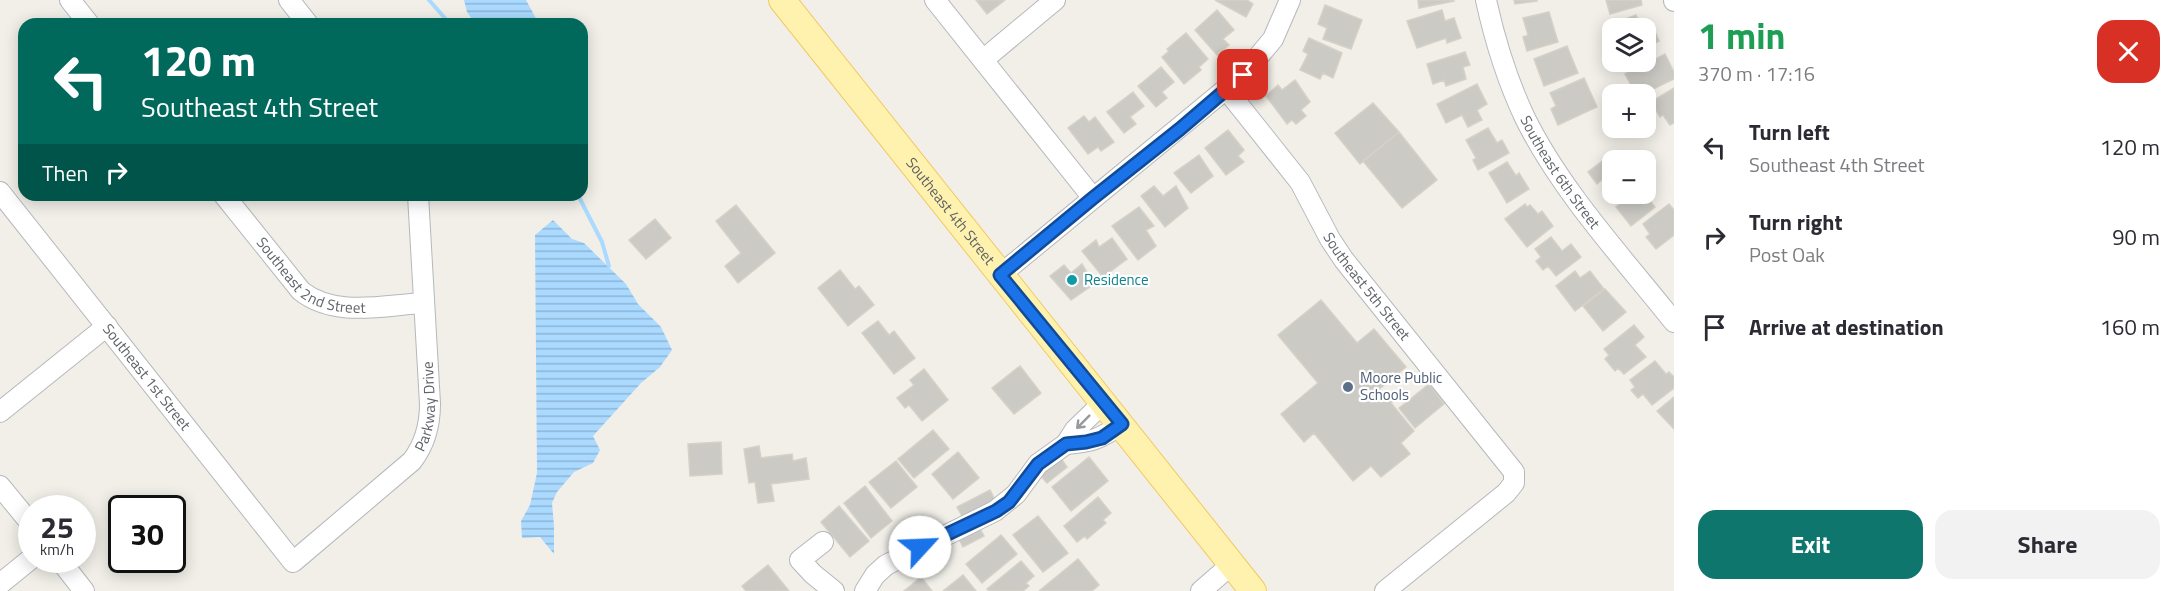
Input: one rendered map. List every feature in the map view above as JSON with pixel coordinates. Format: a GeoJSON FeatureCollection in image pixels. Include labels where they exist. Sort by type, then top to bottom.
{"type":"FeatureCollection","features":[{"type":"Feature","properties":{"kind":"main road","name":"Southeast 4th Street"},"geometry":{"type":"LineString","coordinates":[[782,0],[1254,591]]}},
{"type":"Feature","properties":{"kind":"street"},"geometry":{"type":"LineString","coordinates":[[70,0],[84,18]]}},
{"type":"Feature","properties":{"kind":"street"},"geometry":{"type":"LineString","coordinates":[[289,0],[304,18]]}},
{"type":"Feature","properties":{"kind":"street"},"geometry":{"type":"LineString","coordinates":[[935,0],[1093,198]]}},
{"type":"Feature","properties":{"kind":"street"},"geometry":{"type":"LineString","coordinates":[[983,60],[1055,0]]}},
{"type":"Feature","properties":{"kind":"street"},"geometry":{"type":"LineString","coordinates":[[1000,275],[1226,89],[1260,56],[1273,39],[1290,0]]}},
{"type":"Feature","properties":{"kind":"street","name":"Southeast 6th Street"},"geometry":{"type":"LineString","coordinates":[[1486,0],[1498,50],[1510,84],[1531,128],[1572,194],[1674,322]]}},
{"type":"Feature","properties":{"kind":"street","name":"Southeast 5th Street"},"geometry":{"type":"LineString","coordinates":[[1226,89],[1300,182],[1330,239],[1344,260],[1511,466],[1515,477],[1514,483],[1506,493],[1385,591]]}},
{"type":"Feature","properties":{"kind":"street","name":"Southeast 1st Street"},"geometry":{"type":"LineString","coordinates":[[0,192],[293,562]]}},
{"type":"Feature","properties":{"kind":"street","name":"Southeast 2nd Street"},"geometry":{"type":"LineString","coordinates":[[229,201],[301,291],[312,300],[340,307],[362,308],[424,303]]}},
{"type":"Feature","properties":{"kind":"street","name":"Parkway Drive"},"geometry":{"type":"LineString","coordinates":[[293,562],[398,472],[420,450],[430,420],[418,201]]}},
{"type":"Feature","properties":{"kind":"street"},"geometry":{"type":"LineString","coordinates":[[0,412],[107,326]]}},
{"type":"Feature","properties":{"kind":"street"},"geometry":{"type":"LineString","coordinates":[[866,591],[875,575],[885,565],[996,511],[1009,502],[1038,464],[1066,444],[1075,430],[1104,402]]}},
{"type":"Feature","properties":{"kind":"street"},"geometry":{"type":"LineString","coordinates":[[1066,444],[1102,438],[1122,424]]}},
{"type":"Feature","properties":{"kind":"street"},"geometry":{"type":"LineString","coordinates":[[0,486],[18,508]]}},
{"type":"Feature","properties":{"kind":"street"},"geometry":{"type":"LineString","coordinates":[[823,542],[800,560],[834,591]]}},
{"type":"Feature","properties":{"kind":"street"},"geometry":{"type":"LineString","coordinates":[[1201,591],[1232,564]]}},
{"type":"Feature","properties":{"kind":"street"},"geometry":{"type":"LineString","coordinates":[[0,584],[18,569]]}},
{"type":"Feature","properties":{"kind":"street"},"geometry":{"type":"LineString","coordinates":[[70,573],[84,591]]}},
{"type":"Feature","properties":{"kind":"water"},"geometry":{"type":"Polygon","coordinates":[[[464,0],[526,0],[536,18],[471,18],[464,0]]]}},
{"type":"Feature","properties":{"kind":"water"},"geometry":{"type":"Polygon","coordinates":[[[553,220],[572,239],[584,243],[626,284],[638,304],[661,327],[672,350],[660,367],[641,383],[593,436],[600,450],[593,463],[574,472],[557,492],[552,503],[554,554],[540,537],[522,538],[521,521],[530,505],[537,473],[535,235],[553,220]]]}},
{"type":"Feature","properties":{"kind":"building"},"geometry":{"type":"Polygon","coordinates":[[[976,0],[1005,0],[987,14],[976,0]]]}},
{"type":"Feature","properties":{"kind":"building"},"geometry":{"type":"Polygon","coordinates":[[[1215,0],[1247,0],[1253,4],[1246,17],[1215,0]]]}},
{"type":"Feature","properties":{"kind":"building"},"geometry":{"type":"Polygon","coordinates":[[[1418,0],[1453,0],[1454,1],[1419,8],[1418,0]]]}},
{"type":"Feature","properties":{"kind":"building"},"geometry":{"type":"Polygon","coordinates":[[[1514,0],[1537,0],[1537,1],[1515,4],[1514,0]]]}},
{"type":"Feature","properties":{"kind":"building"},"geometry":{"type":"Polygon","coordinates":[[[1606,0],[1641,0],[1642,5],[1610,14],[1606,0]]]}},
{"type":"Feature","properties":{"kind":"building"},"geometry":{"type":"Polygon","coordinates":[[[1325,5],[1362,20],[1351,49],[1323,39],[1327,28],[1318,24],[1325,5]]]}},
{"type":"Feature","properties":{"kind":"building"},"geometry":{"type":"Polygon","coordinates":[[[1217,10],[1234,30],[1223,39],[1229,45],[1217,55],[1195,30],[1217,10]]]}},
{"type":"Feature","properties":{"kind":"building"},"geometry":{"type":"Polygon","coordinates":[[[1442,10],[1445,21],[1454,18],[1461,38],[1447,43],[1446,38],[1417,48],[1407,21],[1442,10]]]}},
{"type":"Feature","properties":{"kind":"building"},"geometry":{"type":"Polygon","coordinates":[[[1549,12],[1558,42],[1527,51],[1523,37],[1528,35],[1523,18],[1549,12]]]}},
{"type":"Feature","properties":{"kind":"building"},"geometry":{"type":"Polygon","coordinates":[[[1186,33],[1208,59],[1199,67],[1201,70],[1184,84],[1162,57],[1169,51],[1167,49],[1186,33]]]}},
{"type":"Feature","properties":{"kind":"building"},"geometry":{"type":"Polygon","coordinates":[[[1309,38],[1342,53],[1333,78],[1323,73],[1320,79],[1300,70],[1308,54],[1303,51],[1309,38]]]}},
{"type":"Feature","properties":{"kind":"building"},"geometry":{"type":"Polygon","coordinates":[[[1567,46],[1578,73],[1544,86],[1534,59],[1567,46]]]}},
{"type":"Feature","properties":{"kind":"building"},"geometry":{"type":"Polygon","coordinates":[[[1465,52],[1470,65],[1463,67],[1466,79],[1446,86],[1444,80],[1433,84],[1427,64],[1465,52]]]}},
{"type":"Feature","properties":{"kind":"building"},"geometry":{"type":"Polygon","coordinates":[[[1665,54],[1674,72],[1674,79],[1656,88],[1656,84],[1630,84],[1625,74],[1656,72],[1656,59],[1665,54]]]}},
{"type":"Feature","properties":{"kind":"building"},"geometry":{"type":"Polygon","coordinates":[[[1161,67],[1174,82],[1162,92],[1167,98],[1156,107],[1138,86],[1161,67]]]}},
{"type":"Feature","properties":{"kind":"building"},"geometry":{"type":"Polygon","coordinates":[[[1584,78],[1597,107],[1558,125],[1551,109],[1556,106],[1550,93],[1584,78]]]}},
{"type":"Feature","properties":{"kind":"building"},"geometry":{"type":"Polygon","coordinates":[[[1295,80],[1310,102],[1301,110],[1306,116],[1296,124],[1292,120],[1287,124],[1266,96],[1278,85],[1282,90],[1295,80]]]}},
{"type":"Feature","properties":{"kind":"building"},"geometry":{"type":"Polygon","coordinates":[[[1477,84],[1487,104],[1477,110],[1482,120],[1468,127],[1462,115],[1446,123],[1437,104],[1477,84]]]}},
{"type":"Feature","properties":{"kind":"building"},"geometry":{"type":"Polygon","coordinates":[[[1674,88],[1674,123],[1670,125],[1663,115],[1660,117],[1656,110],[1656,99],[1674,88]]]}},
{"type":"Feature","properties":{"kind":"building"},"geometry":{"type":"Polygon","coordinates":[[[1133,92],[1144,106],[1130,117],[1136,124],[1124,133],[1107,112],[1133,92]]]}},
{"type":"Feature","properties":{"kind":"building"},"geometry":{"type":"Polygon","coordinates":[[[1373,103],[1399,132],[1360,164],[1335,133],[1373,103]]]}},
{"type":"Feature","properties":{"kind":"building"},"geometry":{"type":"Polygon","coordinates":[[[1084,116],[1089,122],[1095,117],[1114,142],[1101,151],[1098,147],[1088,154],[1068,128],[1084,116]]]}},
{"type":"Feature","properties":{"kind":"building"},"geometry":{"type":"Polygon","coordinates":[[[1488,128],[1497,143],[1502,140],[1509,153],[1478,170],[1473,160],[1476,158],[1466,140],[1488,128]]]}},
{"type":"Feature","properties":{"kind":"building"},"geometry":{"type":"Polygon","coordinates":[[[1228,130],[1244,150],[1238,156],[1244,162],[1226,175],[1205,148],[1228,130]]]}},
{"type":"Feature","properties":{"kind":"building"},"geometry":{"type":"Polygon","coordinates":[[[1399,132],[1437,180],[1402,208],[1363,161],[1399,132]]]}},
{"type":"Feature","properties":{"kind":"building"},"geometry":{"type":"Polygon","coordinates":[[[1199,155],[1213,176],[1191,193],[1174,173],[1199,155]]]}},
{"type":"Feature","properties":{"kind":"building"},"geometry":{"type":"Polygon","coordinates":[[[1602,161],[1602,180],[1597,184],[1588,172],[1602,161]]]}},
{"type":"Feature","properties":{"kind":"building"},"geometry":{"type":"Polygon","coordinates":[[[1507,162],[1516,176],[1519,173],[1529,189],[1507,203],[1489,173],[1507,162]]]}},
{"type":"Feature","properties":{"kind":"building"},"geometry":{"type":"Polygon","coordinates":[[[1154,186],[1163,196],[1176,186],[1188,208],[1165,227],[1141,196],[1154,186]]]}},
{"type":"Feature","properties":{"kind":"building"},"geometry":{"type":"Polygon","coordinates":[[[1525,204],[1527,207],[1530,205],[1538,214],[1542,211],[1553,226],[1527,247],[1505,219],[1525,204]]]}},
{"type":"Feature","properties":{"kind":"building"},"geometry":{"type":"Polygon","coordinates":[[[1620,204],[1653,204],[1655,207],[1631,226],[1616,207],[1620,204]]]}},
{"type":"Feature","properties":{"kind":"building"},"geometry":{"type":"Polygon","coordinates":[[[1669,204],[1674,210],[1674,235],[1656,249],[1646,237],[1650,234],[1643,224],[1669,204]]]}},
{"type":"Feature","properties":{"kind":"building"},"geometry":{"type":"Polygon","coordinates":[[[736,205],[775,253],[738,283],[725,266],[741,253],[716,221],[736,205]]]}},
{"type":"Feature","properties":{"kind":"building"},"geometry":{"type":"Polygon","coordinates":[[[1139,207],[1154,226],[1146,230],[1156,246],[1138,260],[1112,226],[1139,207]]]}},
{"type":"Feature","properties":{"kind":"building"},"geometry":{"type":"Polygon","coordinates":[[[655,219],[671,238],[646,259],[629,240],[655,219]]]}},
{"type":"Feature","properties":{"kind":"building"},"geometry":{"type":"Polygon","coordinates":[[[1551,237],[1562,251],[1571,244],[1581,257],[1556,276],[1548,266],[1543,270],[1536,261],[1541,257],[1535,249],[1551,237]]]}},
{"type":"Feature","properties":{"kind":"building"},"geometry":{"type":"Polygon","coordinates":[[[1112,238],[1127,259],[1103,277],[1082,251],[1096,240],[1099,247],[1112,238]]]}},
{"type":"Feature","properties":{"kind":"building","name":"Residence"},"geometry":{"type":"Polygon","coordinates":[[[1082,264],[1094,284],[1071,300],[1050,276],[1064,265],[1071,273],[1082,264]]]}},
{"type":"Feature","properties":{"kind":"building"},"geometry":{"type":"Polygon","coordinates":[[[840,270],[855,289],[859,286],[874,305],[848,326],[818,288],[840,270]]]}},
{"type":"Feature","properties":{"kind":"building"},"geometry":{"type":"Polygon","coordinates":[[[1575,271],[1580,278],[1590,271],[1604,289],[1575,311],[1556,286],[1575,271]]]}},
{"type":"Feature","properties":{"kind":"building"},"geometry":{"type":"Polygon","coordinates":[[[1605,289],[1626,312],[1603,331],[1583,306],[1605,289]]]}},
{"type":"Feature","properties":{"kind":"building","name":"Moore Public Schools"},"geometry":{"type":"Polygon","coordinates":[[[1321,300],[1357,343],[1374,329],[1406,367],[1377,391],[1384,400],[1390,395],[1394,401],[1391,403],[1414,431],[1401,443],[1410,454],[1381,477],[1371,466],[1353,481],[1314,433],[1304,442],[1281,414],[1318,383],[1278,335],[1321,300]]]}},
{"type":"Feature","properties":{"kind":"building"},"geometry":{"type":"Polygon","coordinates":[[[878,321],[889,335],[894,331],[915,358],[894,374],[862,333],[878,321]]]}},
{"type":"Feature","properties":{"kind":"building"},"geometry":{"type":"Polygon","coordinates":[[[1634,325],[1644,337],[1635,345],[1646,357],[1624,374],[1618,368],[1615,371],[1605,359],[1609,355],[1604,349],[1634,325]]]}},
{"type":"Feature","properties":{"kind":"building"},"geometry":{"type":"Polygon","coordinates":[[[1655,361],[1666,374],[1669,372],[1674,377],[1674,388],[1652,405],[1643,394],[1638,398],[1631,390],[1635,387],[1630,380],[1655,361]]]}},
{"type":"Feature","properties":{"kind":"building"},"geometry":{"type":"Polygon","coordinates":[[[1020,366],[1041,393],[1014,414],[992,388],[1020,366]]]}},
{"type":"Feature","properties":{"kind":"building"},"geometry":{"type":"Polygon","coordinates":[[[924,369],[948,400],[922,421],[909,405],[905,408],[897,398],[914,385],[910,380],[924,369]]]}},
{"type":"Feature","properties":{"kind":"building"},"geometry":{"type":"Polygon","coordinates":[[[1429,384],[1444,404],[1415,428],[1399,408],[1429,384]]]}},
{"type":"Feature","properties":{"kind":"building"},"geometry":{"type":"Polygon","coordinates":[[[1674,397],[1674,429],[1657,411],[1674,397]]]}},
{"type":"Feature","properties":{"kind":"building"},"geometry":{"type":"Polygon","coordinates":[[[933,430],[949,449],[914,478],[898,459],[933,430]]]}},
{"type":"Feature","properties":{"kind":"building"},"geometry":{"type":"Polygon","coordinates":[[[721,442],[722,474],[690,476],[688,444],[721,442]]]}},
{"type":"Feature","properties":{"kind":"building"},"geometry":{"type":"Polygon","coordinates":[[[759,446],[761,458],[792,454],[793,461],[806,458],[809,479],[771,484],[774,501],[758,503],[755,482],[749,483],[744,449],[759,446]]]}},
{"type":"Feature","properties":{"kind":"building"},"geometry":{"type":"Polygon","coordinates":[[[958,452],[979,478],[953,499],[932,474],[958,452]]]}},
{"type":"Feature","properties":{"kind":"building"},"geometry":{"type":"Polygon","coordinates":[[[1060,457],[1067,467],[1047,483],[1039,474],[1060,457]]]}},
{"type":"Feature","properties":{"kind":"building"},"geometry":{"type":"Polygon","coordinates":[[[1089,457],[1108,481],[1071,511],[1052,487],[1089,457]]]}},
{"type":"Feature","properties":{"kind":"building"},"geometry":{"type":"Polygon","coordinates":[[[896,461],[917,487],[891,508],[869,482],[896,461]]]}},
{"type":"Feature","properties":{"kind":"building"},"geometry":{"type":"Polygon","coordinates":[[[865,486],[892,521],[871,538],[844,503],[865,486]]]}},
{"type":"Feature","properties":{"kind":"building"},"geometry":{"type":"Polygon","coordinates":[[[990,490],[996,502],[963,518],[957,507],[990,490]]]}},
{"type":"Feature","properties":{"kind":"building"},"geometry":{"type":"Polygon","coordinates":[[[1098,497],[1111,513],[1103,520],[1106,523],[1087,539],[1085,536],[1077,542],[1064,526],[1098,497]]]}},
{"type":"Feature","properties":{"kind":"building"},"geometry":{"type":"Polygon","coordinates":[[[839,506],[869,541],[850,557],[821,522],[839,506]]]}},
{"type":"Feature","properties":{"kind":"building"},"geometry":{"type":"Polygon","coordinates":[[[1038,516],[1068,553],[1043,572],[1013,535],[1038,516]]]}},
{"type":"Feature","properties":{"kind":"building"},"geometry":{"type":"Polygon","coordinates":[[[979,527],[984,536],[963,547],[958,537],[979,527]]]}},
{"type":"Feature","properties":{"kind":"building"},"geometry":{"type":"Polygon","coordinates":[[[1001,535],[1017,554],[982,583],[966,564],[1001,535]]]}},
{"type":"Feature","properties":{"kind":"building"},"geometry":{"type":"Polygon","coordinates":[[[1078,559],[1099,585],[1092,591],[1039,591],[1078,559]]]}},
{"type":"Feature","properties":{"kind":"building"},"geometry":{"type":"Polygon","coordinates":[[[1021,561],[1034,576],[1026,583],[1029,586],[1023,591],[989,591],[987,589],[1021,561]]]}},
{"type":"Feature","properties":{"kind":"building"},"geometry":{"type":"Polygon","coordinates":[[[768,565],[789,591],[746,591],[742,586],[768,565]]]}},
{"type":"Feature","properties":{"kind":"building"},"geometry":{"type":"Polygon","coordinates":[[[963,575],[976,591],[943,591],[963,575]]]}},
{"type":"Feature","properties":{"kind":"building"},"geometry":{"type":"Polygon","coordinates":[[[921,577],[932,591],[904,591],[921,577]]]}},
{"type":"Feature","properties":{"kind":"waterway"},"geometry":{"type":"LineString","coordinates":[[429,0],[445,18]]}},
{"type":"Feature","properties":{"kind":"waterway"},"geometry":{"type":"LineString","coordinates":[[581,201],[602,242],[609,266]]}},
{"type":"Feature","properties":{"kind":"place","name":"Residence"},"geometry":{"type":"Point","coordinates":[1072,280]}},
{"type":"Feature","properties":{"kind":"place","name":"Moore Public Schools"},"geometry":{"type":"Point","coordinates":[1348,387]}},
{"type":"Feature","properties":{"kind":"route"},"geometry":{"type":"LineString","coordinates":[[920,547],[996,511],[1009,502],[1038,464],[1066,444],[1102,438],[1122,424],[1000,275],[1243,75]]}}]}
